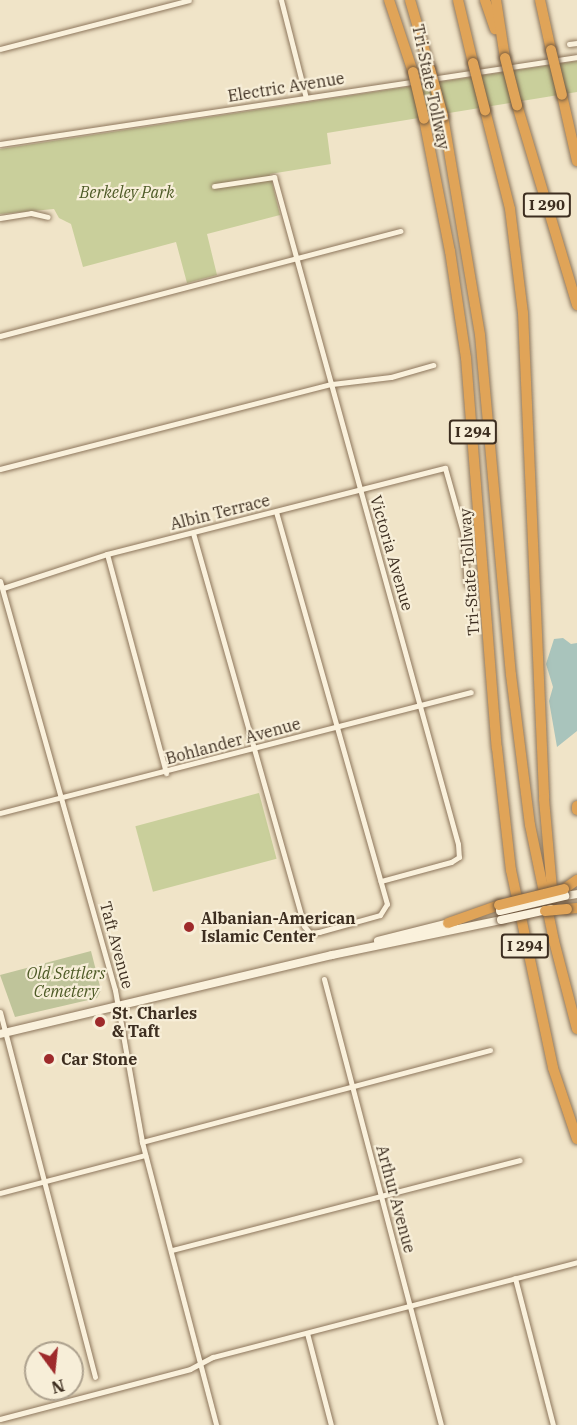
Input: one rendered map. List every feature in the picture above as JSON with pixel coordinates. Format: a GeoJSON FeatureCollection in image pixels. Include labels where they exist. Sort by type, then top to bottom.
{"type":"FeatureCollection","features":[{"type":"Feature","properties":{"kind":"highway"},"geometry":{"type":"LineString","coordinates":[[389,0],[413,72]]}},
{"type":"Feature","properties":{"kind":"highway","name":"Tri-State Tollway"},"geometry":{"type":"LineString","coordinates":[[397,0],[424,119],[450,251],[465,358],[497,748],[511,870],[546,1036],[577,1139]]}},
{"type":"Feature","properties":{"kind":"highway","name":"Tri-State Tollway"},"geometry":{"type":"LineString","coordinates":[[410,0],[443,116],[480,335],[511,675],[530,825],[554,941],[577,1029]]}},
{"type":"Feature","properties":{"kind":"highway"},"geometry":{"type":"LineString","coordinates":[[458,0],[510,209],[523,313],[554,941]]}},
{"type":"Feature","properties":{"kind":"highway"},"geometry":{"type":"LineString","coordinates":[[484,0],[504,55]]}},
{"type":"Feature","properties":{"kind":"highway","name":"I 290"},"geometry":{"type":"LineString","coordinates":[[495,0],[504,55],[517,105],[577,305]]}},
{"type":"Feature","properties":{"kind":"highway"},"geometry":{"type":"LineString","coordinates":[[540,0],[577,161]]}},
{"type":"Feature","properties":{"kind":"highway"},"geometry":{"type":"LineString","coordinates":[[545,911],[569,902],[577,880]]}},
{"type":"Feature","properties":{"kind":"highway"},"geometry":{"type":"LineString","coordinates":[[448,923],[500,912],[569,902]]}},
{"type":"Feature","properties":{"kind":"main road"},"geometry":{"type":"LineString","coordinates":[[569,902],[577,894]]}},
{"type":"Feature","properties":{"kind":"main road"},"geometry":{"type":"LineString","coordinates":[[3,1033],[332,955],[500,912],[545,911]]}},
{"type":"Feature","properties":{"kind":"main road"},"geometry":{"type":"LineString","coordinates":[[332,955],[448,923]]}},
{"type":"Feature","properties":{"kind":"street"},"geometry":{"type":"LineString","coordinates":[[0,49],[189,0]]}},
{"type":"Feature","properties":{"kind":"street"},"geometry":{"type":"LineString","coordinates":[[280,0],[306,98]]}},
{"type":"Feature","properties":{"kind":"street"},"geometry":{"type":"LineString","coordinates":[[569,44],[577,43]]}},
{"type":"Feature","properties":{"kind":"street","name":"Electric Avenue"},"geometry":{"type":"LineString","coordinates":[[0,144],[577,57]]}},
{"type":"Feature","properties":{"kind":"street","name":"Victoria Avenue"},"geometry":{"type":"LineString","coordinates":[[214,186],[274,177],[421,706],[459,856],[381,881]]}},
{"type":"Feature","properties":{"kind":"street"},"geometry":{"type":"LineString","coordinates":[[0,218],[31,213],[48,217]]}},
{"type":"Feature","properties":{"kind":"street"},"geometry":{"type":"LineString","coordinates":[[0,336],[400,231]]}},
{"type":"Feature","properties":{"kind":"street"},"geometry":{"type":"LineString","coordinates":[[0,468],[332,384],[391,377],[433,365]]}},
{"type":"Feature","properties":{"kind":"street","name":"Albin Terrace"},"geometry":{"type":"LineString","coordinates":[[3,588],[108,554],[445,468],[463,532],[468,585]]}},
{"type":"Feature","properties":{"kind":"street"},"geometry":{"type":"LineString","coordinates":[[193,533],[304,926],[310,933],[380,915],[386,910],[381,881],[276,511]]}},
{"type":"Feature","properties":{"kind":"street"},"geometry":{"type":"LineString","coordinates":[[108,554],[166,773]]}},
{"type":"Feature","properties":{"kind":"street","name":"Taft Avenue"},"geometry":{"type":"LineString","coordinates":[[0,581],[64,799],[118,1006],[141,1142],[172,1250],[216,1425]]}},
{"type":"Feature","properties":{"kind":"street","name":"Bohlander Avenue"},"geometry":{"type":"LineString","coordinates":[[0,813],[166,773],[471,692]]}},
{"type":"Feature","properties":{"kind":"street","name":"Arthur Avenue"},"geometry":{"type":"LineString","coordinates":[[324,979],[441,1425]]}},
{"type":"Feature","properties":{"kind":"street"},"geometry":{"type":"LineString","coordinates":[[0,1012],[3,1033],[95,1377]]}},
{"type":"Feature","properties":{"kind":"street"},"geometry":{"type":"LineString","coordinates":[[141,1142],[490,1050]]}},
{"type":"Feature","properties":{"kind":"street"},"geometry":{"type":"LineString","coordinates":[[0,1193],[145,1155]]}},
{"type":"Feature","properties":{"kind":"street"},"geometry":{"type":"LineString","coordinates":[[172,1250],[520,1160]]}},
{"type":"Feature","properties":{"kind":"street"},"geometry":{"type":"LineString","coordinates":[[0,1419],[201,1365],[213,1358],[577,1262]]}},
{"type":"Feature","properties":{"kind":"street"},"geometry":{"type":"LineString","coordinates":[[515,1278],[553,1425]]}},
{"type":"Feature","properties":{"kind":"street"},"geometry":{"type":"LineString","coordinates":[[307,1333],[331,1425]]}},
{"type":"Feature","properties":{"kind":"green space","name":"Berkeley Park"},"geometry":{"type":"Polygon","coordinates":[[[577,61],[577,92],[327,133],[331,164],[270,174],[280,215],[207,234],[217,275],[187,283],[176,242],[83,267],[71,224],[59,218],[54,209],[0,214],[0,149],[577,61]]]}},
{"type":"Feature","properties":{"kind":"green space"},"geometry":{"type":"Polygon","coordinates":[[[259,793],[277,859],[153,892],[135,826],[259,793]]]}},
{"type":"Feature","properties":{"kind":"green space","name":"Old Settlers Cemetery"},"geometry":{"type":"Polygon","coordinates":[[[91,951],[101,990],[97,998],[15,1017],[0,975],[91,951]]]}},
{"type":"Feature","properties":{"kind":"water"},"geometry":{"type":"Polygon","coordinates":[[[563,638],[571,644],[577,643],[577,731],[557,747],[549,701],[553,687],[546,664],[554,639],[563,638]]]}},
{"type":"Feature","properties":{"kind":"place","name":"Albanian-American Islamic Center"},"geometry":{"type":"Point","coordinates":[189,927]}},
{"type":"Feature","properties":{"kind":"place","name":"St. Charles & Taft"},"geometry":{"type":"Point","coordinates":[100,1022]}},
{"type":"Feature","properties":{"kind":"place","name":"Car Stone"},"geometry":{"type":"Point","coordinates":[49,1059]}}]}
